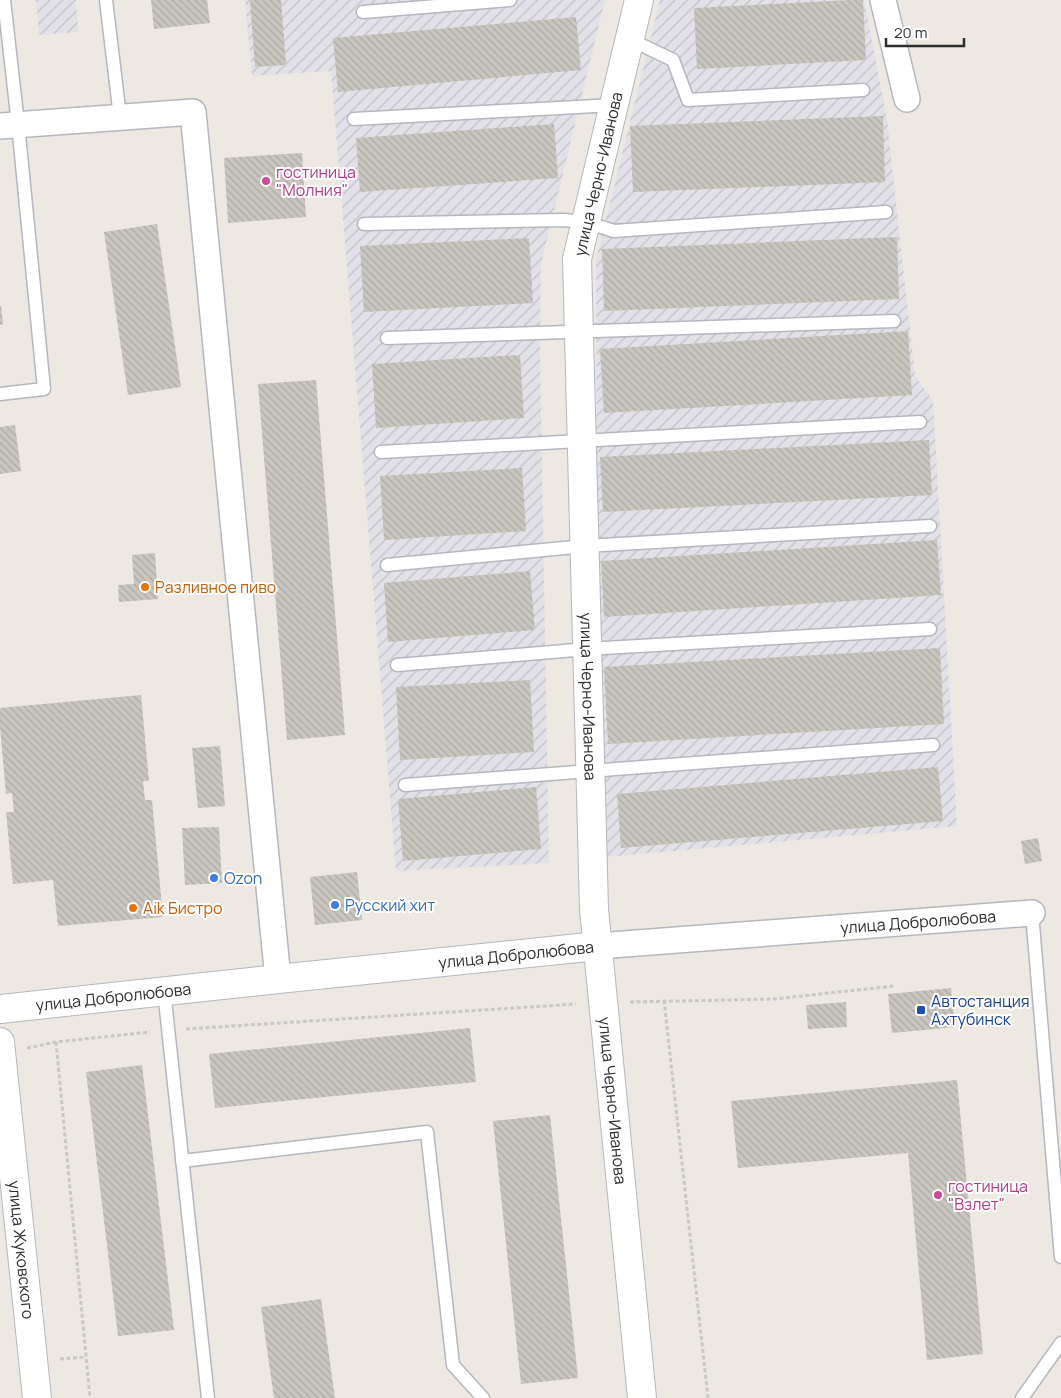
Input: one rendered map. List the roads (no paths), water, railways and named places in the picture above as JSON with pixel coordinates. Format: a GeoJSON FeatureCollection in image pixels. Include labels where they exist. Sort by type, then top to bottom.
{"type":"FeatureCollection","features":[{"type":"Feature","properties":{"kind":"main road","name":"улица Черно-Иванова"},"geometry":{"type":"LineString","coordinates":[[638,0],[577,259],[594,909],[642,1398]]}},
{"type":"Feature","properties":{"kind":"main road","name":"улица Добролюбова"},"geometry":{"type":"LineString","coordinates":[[0,1009],[278,978],[598,946]]}},
{"type":"Feature","properties":{"kind":"main road","name":"улица Жуковского"},"geometry":{"type":"LineString","coordinates":[[1,1048],[37,1398]]}},
{"type":"Feature","properties":{"kind":"street"},"geometry":{"type":"LineString","coordinates":[[883,0],[906,99]]}},
{"type":"Feature","properties":{"kind":"street"},"geometry":{"type":"LineString","coordinates":[[9,125],[192,112],[278,978]]}},
{"type":"Feature","properties":{"kind":"street","name":"улица Добролюбова"},"geometry":{"type":"LineString","coordinates":[[598,946],[1032,913]]}},
{"type":"Feature","properties":{"kind":"lane"},"geometry":{"type":"LineString","coordinates":[[0,394],[44,389],[9,125],[4,0]]}},
{"type":"Feature","properties":{"kind":"lane"},"geometry":{"type":"LineString","coordinates":[[106,0],[120,117]]}},
{"type":"Feature","properties":{"kind":"lane"},"geometry":{"type":"LineString","coordinates":[[363,12],[510,0]]}},
{"type":"Feature","properties":{"kind":"lane"},"geometry":{"type":"LineString","coordinates":[[629,39],[673,60],[688,100],[862,90]]}},
{"type":"Feature","properties":{"kind":"lane"},"geometry":{"type":"LineString","coordinates":[[354,119],[614,105]]}},
{"type":"Feature","properties":{"kind":"lane"},"geometry":{"type":"LineString","coordinates":[[364,224],[564,220],[586,222],[614,231],[886,212]]}},
{"type":"Feature","properties":{"kind":"lane"},"geometry":{"type":"LineString","coordinates":[[387,338],[894,321]]}},
{"type":"Feature","properties":{"kind":"lane"},"geometry":{"type":"LineString","coordinates":[[381,452],[920,422]]}},
{"type":"Feature","properties":{"kind":"lane"},"geometry":{"type":"LineString","coordinates":[[387,565],[585,546],[930,526]]}},
{"type":"Feature","properties":{"kind":"lane"},"geometry":{"type":"LineString","coordinates":[[397,665],[587,649],[930,629]]}},
{"type":"Feature","properties":{"kind":"lane"},"geometry":{"type":"LineString","coordinates":[[405,785],[933,745]]}},
{"type":"Feature","properties":{"kind":"lane"},"geometry":{"type":"LineString","coordinates":[[1032,913],[1061,1256]]}},
{"type":"Feature","properties":{"kind":"lane"},"geometry":{"type":"LineString","coordinates":[[164,991],[208,1398]]}},
{"type":"Feature","properties":{"kind":"lane"},"geometry":{"type":"LineString","coordinates":[[182,1161],[427,1132],[453,1365],[483,1398]]}},
{"type":"Feature","properties":{"kind":"lane"},"geometry":{"type":"LineString","coordinates":[[1022,1398],[1061,1343]]}},
{"type":"Feature","properties":{"kind":"place","name":"гостиница \"Молния\""},"geometry":{"type":"Point","coordinates":[266,181]}},
{"type":"Feature","properties":{"kind":"place","name":"Разливное пиво"},"geometry":{"type":"Point","coordinates":[145,587]}},
{"type":"Feature","properties":{"kind":"place","name":"Ozon"},"geometry":{"type":"Point","coordinates":[214,878]}},
{"type":"Feature","properties":{"kind":"place","name":"Русский хит"},"geometry":{"type":"Point","coordinates":[335,905]}},
{"type":"Feature","properties":{"kind":"place","name":"Aik Бистро"},"geometry":{"type":"Point","coordinates":[133,908]}},
{"type":"Feature","properties":{"kind":"place","name":"Автостанция Ахтубинск"},"geometry":{"type":"Point","coordinates":[921,1010]}},
{"type":"Feature","properties":{"kind":"place","name":"гостиница \"Взлет\""},"geometry":{"type":"Point","coordinates":[938,1195]}}]}
